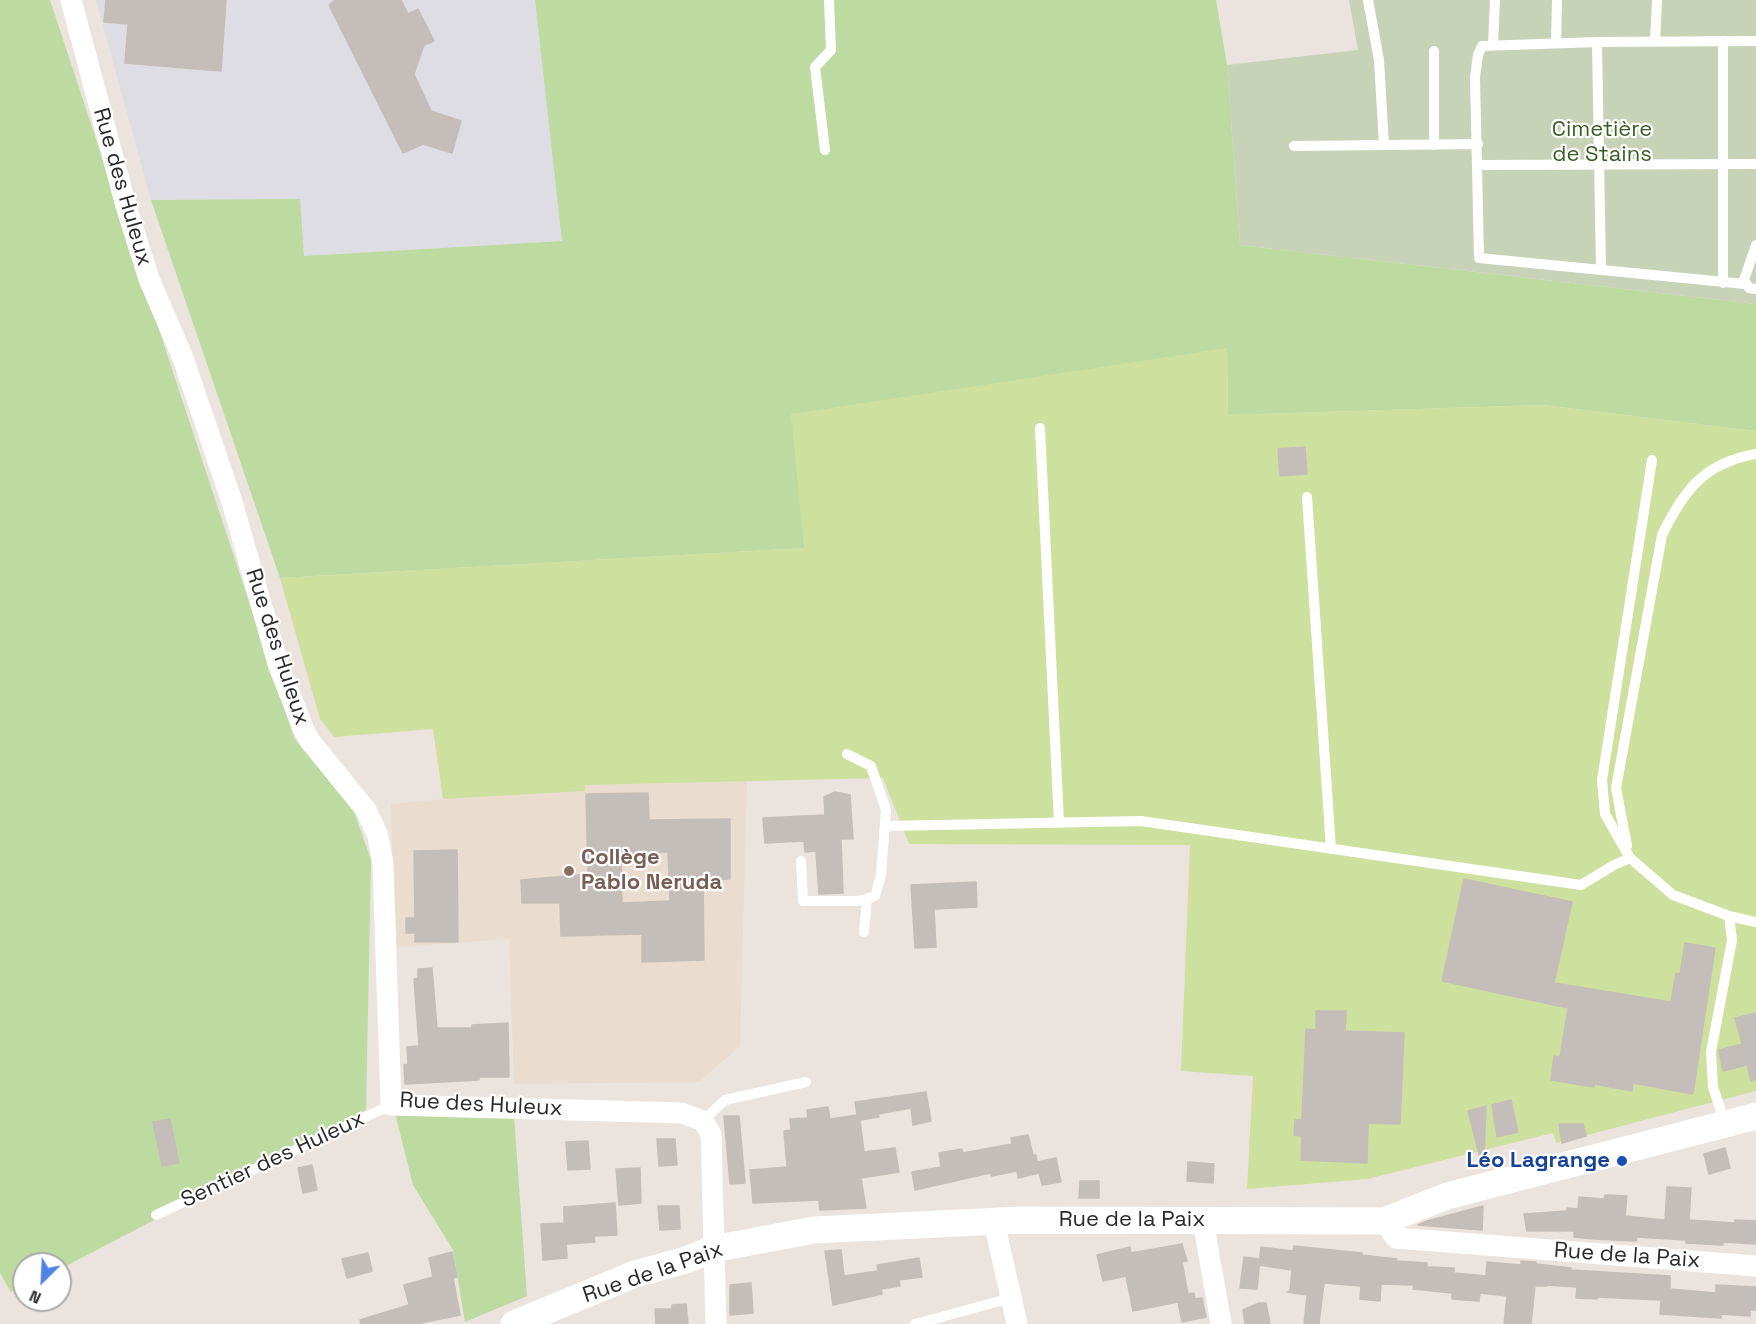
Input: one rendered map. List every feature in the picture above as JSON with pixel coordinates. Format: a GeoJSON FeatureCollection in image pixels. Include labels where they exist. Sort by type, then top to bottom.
{"type":"FeatureCollection","features":[{"type":"Feature","properties":{"kind":"street","name":"Rue des Huleux"},"geometry":{"type":"LineString","coordinates":[[71,0],[132,227],[149,279],[183,358],[232,502],[279,667],[310,741],[366,810],[378,836],[383,864],[391,1105],[682,1113],[703,1121]]}},
{"type":"Feature","properties":{"kind":"street"},"geometry":{"type":"LineString","coordinates":[[1384,1221],[1448,1196],[1756,1116]]}},
{"type":"Feature","properties":{"kind":"street"},"geometry":{"type":"LineString","coordinates":[[703,1121],[711,1134],[716,1324]]}},
{"type":"Feature","properties":{"kind":"street","name":"Rue de la Paix"},"geometry":{"type":"LineString","coordinates":[[514,1324],[635,1274],[714,1249],[814,1230],[1021,1220],[1384,1221],[1396,1238],[1756,1266]]}},
{"type":"Feature","properties":{"kind":"street"},"geometry":{"type":"LineString","coordinates":[[1203,1220],[1221,1324]]}},
{"type":"Feature","properties":{"kind":"street"},"geometry":{"type":"LineString","coordinates":[[993,1222],[1017,1324]]}},
{"type":"Feature","properties":{"kind":"lane"},"geometry":{"type":"LineString","coordinates":[[825,150],[815,67],[831,50],[829,0]]}},
{"type":"Feature","properties":{"kind":"lane"},"geometry":{"type":"LineString","coordinates":[[1368,0],[1379,60],[1384,146]]}},
{"type":"Feature","properties":{"kind":"lane"},"geometry":{"type":"LineString","coordinates":[[1493,45],[1495,0]]}},
{"type":"Feature","properties":{"kind":"lane"},"geometry":{"type":"LineString","coordinates":[[1556,43],[1557,0]]}},
{"type":"Feature","properties":{"kind":"lane"},"geometry":{"type":"LineString","coordinates":[[1655,42],[1657,0]]}},
{"type":"Feature","properties":{"kind":"lane"},"geometry":{"type":"LineString","coordinates":[[1723,41],[1723,283]]}},
{"type":"Feature","properties":{"kind":"lane"},"geometry":{"type":"LineString","coordinates":[[1751,286],[1479,258],[1479,165],[1475,77],[1478,54],[1482,46],[1598,42],[1756,41]]}},
{"type":"Feature","properties":{"kind":"lane"},"geometry":{"type":"LineString","coordinates":[[1598,42],[1601,270]]}},
{"type":"Feature","properties":{"kind":"lane"},"geometry":{"type":"LineString","coordinates":[[1434,51],[1434,145]]}},
{"type":"Feature","properties":{"kind":"lane"},"geometry":{"type":"LineString","coordinates":[[1294,146],[1478,144]]}},
{"type":"Feature","properties":{"kind":"lane"},"geometry":{"type":"LineString","coordinates":[[1479,165],[1756,164]]}},
{"type":"Feature","properties":{"kind":"lane"},"geometry":{"type":"LineString","coordinates":[[1751,286],[1744,280],[1756,245]]}},
{"type":"Feature","properties":{"kind":"lane"},"geometry":{"type":"LineString","coordinates":[[1040,428],[1059,823]]}},
{"type":"Feature","properties":{"kind":"lane"},"geometry":{"type":"LineString","coordinates":[[1630,858],[1616,788],[1662,535],[1676,506],[1693,484],[1719,466],[1742,456],[1756,454]]}},
{"type":"Feature","properties":{"kind":"lane"},"geometry":{"type":"LineString","coordinates":[[1653,460],[1602,780],[1605,814],[1630,858],[1673,895],[1729,916],[1756,922]]}},
{"type":"Feature","properties":{"kind":"lane"},"geometry":{"type":"LineString","coordinates":[[1307,497],[1331,849]]}},
{"type":"Feature","properties":{"kind":"lane"},"geometry":{"type":"LineString","coordinates":[[801,861],[803,901],[858,901],[875,897],[881,875],[886,810],[871,766],[846,754]]}},
{"type":"Feature","properties":{"kind":"lane"},"geometry":{"type":"LineString","coordinates":[[886,826],[1141,821],[1581,885],[1630,858]]}},
{"type":"Feature","properties":{"kind":"lane"},"geometry":{"type":"LineString","coordinates":[[864,932],[867,899]]}},
{"type":"Feature","properties":{"kind":"lane"},"geometry":{"type":"LineString","coordinates":[[1725,1124],[1713,1086],[1710,1052],[1732,940],[1729,916]]}},
{"type":"Feature","properties":{"kind":"lane"},"geometry":{"type":"LineString","coordinates":[[703,1121],[725,1100],[806,1082]]}},
{"type":"Feature","properties":{"kind":"lane","name":"Sentier des Huleux"},"geometry":{"type":"LineString","coordinates":[[156,1215],[391,1105]]}},
{"type":"Feature","properties":{"kind":"lane"},"geometry":{"type":"LineString","coordinates":[[915,1324],[1011,1298]]}},
{"type":"Feature","properties":{"kind":"shaded area"},"geometry":{"type":"Polygon","coordinates":[[[96,0],[535,0],[563,241],[304,256],[299,199],[151,200],[96,0]]]}},
{"type":"Feature","properties":{"kind":"shaded area","name":"Collège Pablo Neruda"},"geometry":{"type":"Polygon","coordinates":[[[747,781],[740,1046],[699,1082],[514,1084],[509,939],[395,947],[391,804],[584,791],[584,785],[747,781]]]}},
{"type":"Feature","properties":{"kind":"green space"},"geometry":{"type":"Polygon","coordinates":[[[0,0],[50,0],[294,738],[353,809],[371,860],[366,1110],[72,1263],[72,1252],[12,1252],[11,1292],[0,1273],[0,0]]]}},
{"type":"Feature","properties":{"kind":"green space"},"geometry":{"type":"Polygon","coordinates":[[[535,0],[1216,0],[1227,65],[1240,245],[1756,304],[1756,431],[1543,405],[1228,415],[1227,348],[804,548],[280,578],[151,200],[300,199],[304,256],[562,241],[535,0]]]}},
{"type":"Feature","properties":{"kind":"green space","name":"Cimetière de Stains"},"geometry":{"type":"Polygon","coordinates":[[[1349,0],[1756,0],[1756,304],[1240,245],[1227,65],[1358,50],[1349,0]]]}},
{"type":"Feature","properties":{"kind":"green space"},"geometry":{"type":"Polygon","coordinates":[[[1227,348],[1228,415],[1543,405],[1756,431],[1756,1091],[1556,1143],[1553,1133],[1367,1179],[1247,1189],[1253,1076],[1181,1071],[1190,845],[909,844],[883,778],[585,785],[585,791],[443,799],[433,729],[334,737],[320,719],[280,578],[804,548],[791,414],[1227,348]]]}},
{"type":"Feature","properties":{"kind":"green space"},"geometry":{"type":"Polygon","coordinates":[[[395,1113],[514,1116],[527,1296],[465,1322],[453,1250],[413,1185],[395,1113]]]}},
{"type":"Feature","properties":{"kind":"building"},"geometry":{"type":"Polygon","coordinates":[[[106,0],[226,0],[221,71],[125,63],[128,24],[104,22],[106,0]]]}},
{"type":"Feature","properties":{"kind":"building"},"geometry":{"type":"Polygon","coordinates":[[[335,0],[401,0],[408,14],[418,9],[434,41],[424,45],[414,74],[431,111],[461,121],[452,153],[423,144],[403,153],[329,5],[335,0]]]}},
{"type":"Feature","properties":{"kind":"building"},"geometry":{"type":"Polygon","coordinates":[[[1305,447],[1307,474],[1280,476],[1278,449],[1305,447]]]}},
{"type":"Feature","properties":{"kind":"building"},"geometry":{"type":"Polygon","coordinates":[[[835,792],[850,795],[853,839],[841,839],[843,893],[819,894],[816,851],[805,852],[804,841],[765,843],[763,818],[825,815],[824,797],[835,792]]]}},
{"type":"Feature","properties":{"kind":"building"},"geometry":{"type":"Polygon","coordinates":[[[648,793],[649,820],[730,819],[730,879],[703,880],[704,960],[642,962],[642,934],[561,936],[560,903],[522,903],[521,880],[588,874],[586,794],[648,793]],[[668,852],[621,854],[622,903],[670,901],[668,852]]]}},
{"type":"Feature","properties":{"kind":"building"},"geometry":{"type":"Polygon","coordinates":[[[457,850],[458,942],[415,942],[415,933],[406,933],[406,918],[415,918],[414,851],[457,850]]]}},
{"type":"Feature","properties":{"kind":"building"},"geometry":{"type":"Polygon","coordinates":[[[1464,879],[1572,902],[1554,983],[1671,1002],[1676,973],[1680,974],[1685,943],[1715,948],[1693,1094],[1633,1083],[1632,1091],[1594,1084],[1594,1087],[1551,1080],[1554,1056],[1560,1057],[1568,1008],[1442,981],[1464,879]]]}},
{"type":"Feature","properties":{"kind":"building"},"geometry":{"type":"Polygon","coordinates":[[[976,882],[977,907],[934,909],[936,947],[915,948],[911,885],[976,882]]]}},
{"type":"Feature","properties":{"kind":"building"},"geometry":{"type":"Polygon","coordinates":[[[432,968],[437,1028],[472,1028],[472,1025],[508,1023],[509,1077],[479,1077],[479,1080],[405,1084],[404,1065],[408,1064],[407,1047],[419,1046],[414,979],[418,978],[418,969],[432,968]]]}},
{"type":"Feature","properties":{"kind":"building"},"geometry":{"type":"Polygon","coordinates":[[[1316,1011],[1346,1011],[1345,1031],[1404,1033],[1400,1124],[1368,1123],[1367,1163],[1301,1160],[1302,1136],[1294,1135],[1295,1120],[1302,1120],[1306,1029],[1316,1030],[1316,1011]]]}},
{"type":"Feature","properties":{"kind":"building"},"geometry":{"type":"Polygon","coordinates":[[[1756,1013],[1756,1080],[1751,1081],[1747,1065],[1723,1071],[1719,1050],[1742,1044],[1735,1018],[1756,1013]]]}},
{"type":"Feature","properties":{"kind":"building"},"geometry":{"type":"Polygon","coordinates":[[[926,1092],[931,1121],[913,1125],[911,1108],[860,1120],[864,1152],[895,1148],[899,1172],[861,1178],[866,1208],[820,1210],[819,1200],[753,1203],[750,1170],[787,1167],[784,1131],[791,1130],[790,1119],[808,1118],[807,1110],[828,1107],[830,1119],[857,1115],[855,1102],[926,1092]]]}},
{"type":"Feature","properties":{"kind":"building"},"geometry":{"type":"Polygon","coordinates":[[[1511,1100],[1518,1132],[1497,1137],[1492,1105],[1511,1100]]]}},
{"type":"Feature","properties":{"kind":"building"},"geometry":{"type":"Polygon","coordinates":[[[1486,1106],[1484,1158],[1480,1158],[1468,1111],[1486,1106]]]}},
{"type":"Feature","properties":{"kind":"building"},"geometry":{"type":"Polygon","coordinates":[[[724,1116],[739,1116],[745,1183],[730,1184],[724,1116]]]}},
{"type":"Feature","properties":{"kind":"building"},"geometry":{"type":"Polygon","coordinates":[[[170,1119],[179,1163],[162,1166],[153,1122],[170,1119]]]}},
{"type":"Feature","properties":{"kind":"building"},"geometry":{"type":"Polygon","coordinates":[[[1559,1124],[1583,1124],[1586,1136],[1562,1143],[1559,1124]]]}},
{"type":"Feature","properties":{"kind":"building"},"geometry":{"type":"Polygon","coordinates":[[[1028,1135],[1033,1155],[1036,1155],[1039,1173],[1018,1178],[1017,1171],[992,1176],[990,1173],[915,1190],[912,1172],[941,1167],[939,1153],[962,1149],[963,1153],[1012,1144],[1011,1138],[1028,1135]]]}},
{"type":"Feature","properties":{"kind":"building"},"geometry":{"type":"Polygon","coordinates":[[[657,1139],[675,1139],[677,1165],[659,1166],[657,1139]]]}},
{"type":"Feature","properties":{"kind":"building"},"geometry":{"type":"Polygon","coordinates":[[[588,1141],[590,1169],[568,1170],[566,1142],[588,1141]]]}},
{"type":"Feature","properties":{"kind":"building"},"geometry":{"type":"Polygon","coordinates":[[[1725,1148],[1730,1168],[1709,1174],[1704,1154],[1725,1148]]]}},
{"type":"Feature","properties":{"kind":"building"},"geometry":{"type":"Polygon","coordinates":[[[1056,1158],[1061,1182],[1042,1185],[1037,1162],[1056,1158]]]}},
{"type":"Feature","properties":{"kind":"building"},"geometry":{"type":"Polygon","coordinates":[[[1188,1162],[1214,1164],[1213,1183],[1187,1181],[1188,1162]]]}},
{"type":"Feature","properties":{"kind":"building"},"geometry":{"type":"Polygon","coordinates":[[[312,1165],[317,1190],[303,1193],[298,1168],[312,1165]]]}},
{"type":"Feature","properties":{"kind":"building"},"geometry":{"type":"Polygon","coordinates":[[[640,1168],[641,1203],[619,1205],[616,1169],[640,1168]]]}},
{"type":"Feature","properties":{"kind":"building"},"geometry":{"type":"Polygon","coordinates":[[[1080,1181],[1099,1181],[1099,1198],[1079,1198],[1080,1181]]]}},
{"type":"Feature","properties":{"kind":"building"},"geometry":{"type":"Polygon","coordinates":[[[1667,1187],[1691,1188],[1689,1220],[1735,1223],[1735,1220],[1756,1221],[1756,1244],[1686,1243],[1686,1240],[1637,1237],[1636,1241],[1594,1239],[1574,1237],[1574,1231],[1527,1231],[1524,1214],[1567,1211],[1567,1208],[1578,1209],[1579,1197],[1604,1199],[1605,1195],[1627,1196],[1625,1216],[1665,1220],[1667,1187]]]}},
{"type":"Feature","properties":{"kind":"building"},"geometry":{"type":"Polygon","coordinates":[[[615,1203],[617,1235],[594,1236],[595,1242],[566,1244],[567,1258],[543,1260],[541,1224],[564,1223],[564,1207],[615,1203]]]}},
{"type":"Feature","properties":{"kind":"building"},"geometry":{"type":"Polygon","coordinates":[[[658,1206],[679,1206],[680,1229],[660,1230],[658,1206]]]}},
{"type":"Feature","properties":{"kind":"building"},"geometry":{"type":"Polygon","coordinates":[[[1483,1206],[1482,1230],[1418,1225],[1427,1221],[1483,1206]]]}},
{"type":"Feature","properties":{"kind":"building"},"geometry":{"type":"Polygon","coordinates":[[[1182,1244],[1187,1261],[1182,1262],[1188,1294],[1194,1293],[1195,1299],[1202,1298],[1206,1317],[1182,1322],[1178,1302],[1133,1311],[1126,1276],[1103,1281],[1097,1255],[1130,1247],[1131,1253],[1182,1244]]]}},
{"type":"Feature","properties":{"kind":"building"},"geometry":{"type":"Polygon","coordinates":[[[1294,1246],[1362,1253],[1362,1255],[1397,1259],[1396,1261],[1427,1263],[1427,1267],[1454,1268],[1454,1273],[1486,1276],[1487,1262],[1521,1265],[1521,1261],[1571,1268],[1571,1270],[1670,1276],[1670,1289],[1716,1293],[1716,1285],[1756,1287],[1756,1310],[1750,1310],[1750,1316],[1721,1314],[1721,1318],[1660,1314],[1661,1300],[1576,1298],[1577,1287],[1547,1285],[1535,1286],[1531,1324],[1504,1324],[1507,1296],[1480,1293],[1479,1301],[1452,1299],[1452,1293],[1413,1289],[1414,1285],[1381,1284],[1380,1301],[1360,1299],[1361,1286],[1324,1283],[1319,1324],[1304,1324],[1307,1295],[1287,1292],[1290,1291],[1292,1270],[1259,1265],[1261,1247],[1293,1251],[1294,1246]]]}},
{"type":"Feature","properties":{"kind":"building"},"geometry":{"type":"Polygon","coordinates":[[[841,1250],[844,1276],[878,1271],[877,1265],[919,1258],[922,1277],[899,1280],[900,1286],[881,1289],[882,1294],[833,1305],[825,1251],[841,1250]]]}},
{"type":"Feature","properties":{"kind":"building"},"geometry":{"type":"Polygon","coordinates":[[[452,1252],[457,1277],[453,1278],[460,1315],[416,1324],[361,1324],[360,1320],[409,1305],[404,1285],[433,1277],[429,1258],[452,1252]]]}},
{"type":"Feature","properties":{"kind":"building"},"geometry":{"type":"Polygon","coordinates":[[[368,1253],[372,1271],[347,1278],[342,1259],[368,1253]]]}},
{"type":"Feature","properties":{"kind":"building"},"geometry":{"type":"Polygon","coordinates":[[[1244,1257],[1260,1259],[1257,1289],[1240,1288],[1244,1257]]]}},
{"type":"Feature","properties":{"kind":"building"},"geometry":{"type":"Polygon","coordinates":[[[751,1283],[753,1313],[730,1315],[730,1285],[751,1283]]]}},
{"type":"Feature","properties":{"kind":"building"},"geometry":{"type":"Polygon","coordinates":[[[1259,1303],[1266,1303],[1270,1324],[1245,1324],[1243,1310],[1259,1303]]]}},
{"type":"Feature","properties":{"kind":"building"},"geometry":{"type":"Polygon","coordinates":[[[686,1304],[688,1324],[656,1324],[655,1309],[672,1309],[672,1305],[686,1304]]]}},
{"type":"Feature","properties":{"kind":"place","name":"Collège Pablo Neruda"},"geometry":{"type":"Point","coordinates":[569,871]}},
{"type":"Feature","properties":{"kind":"place","name":"Léo Lagrange"},"geometry":{"type":"Point","coordinates":[1622,1161]}}]}
